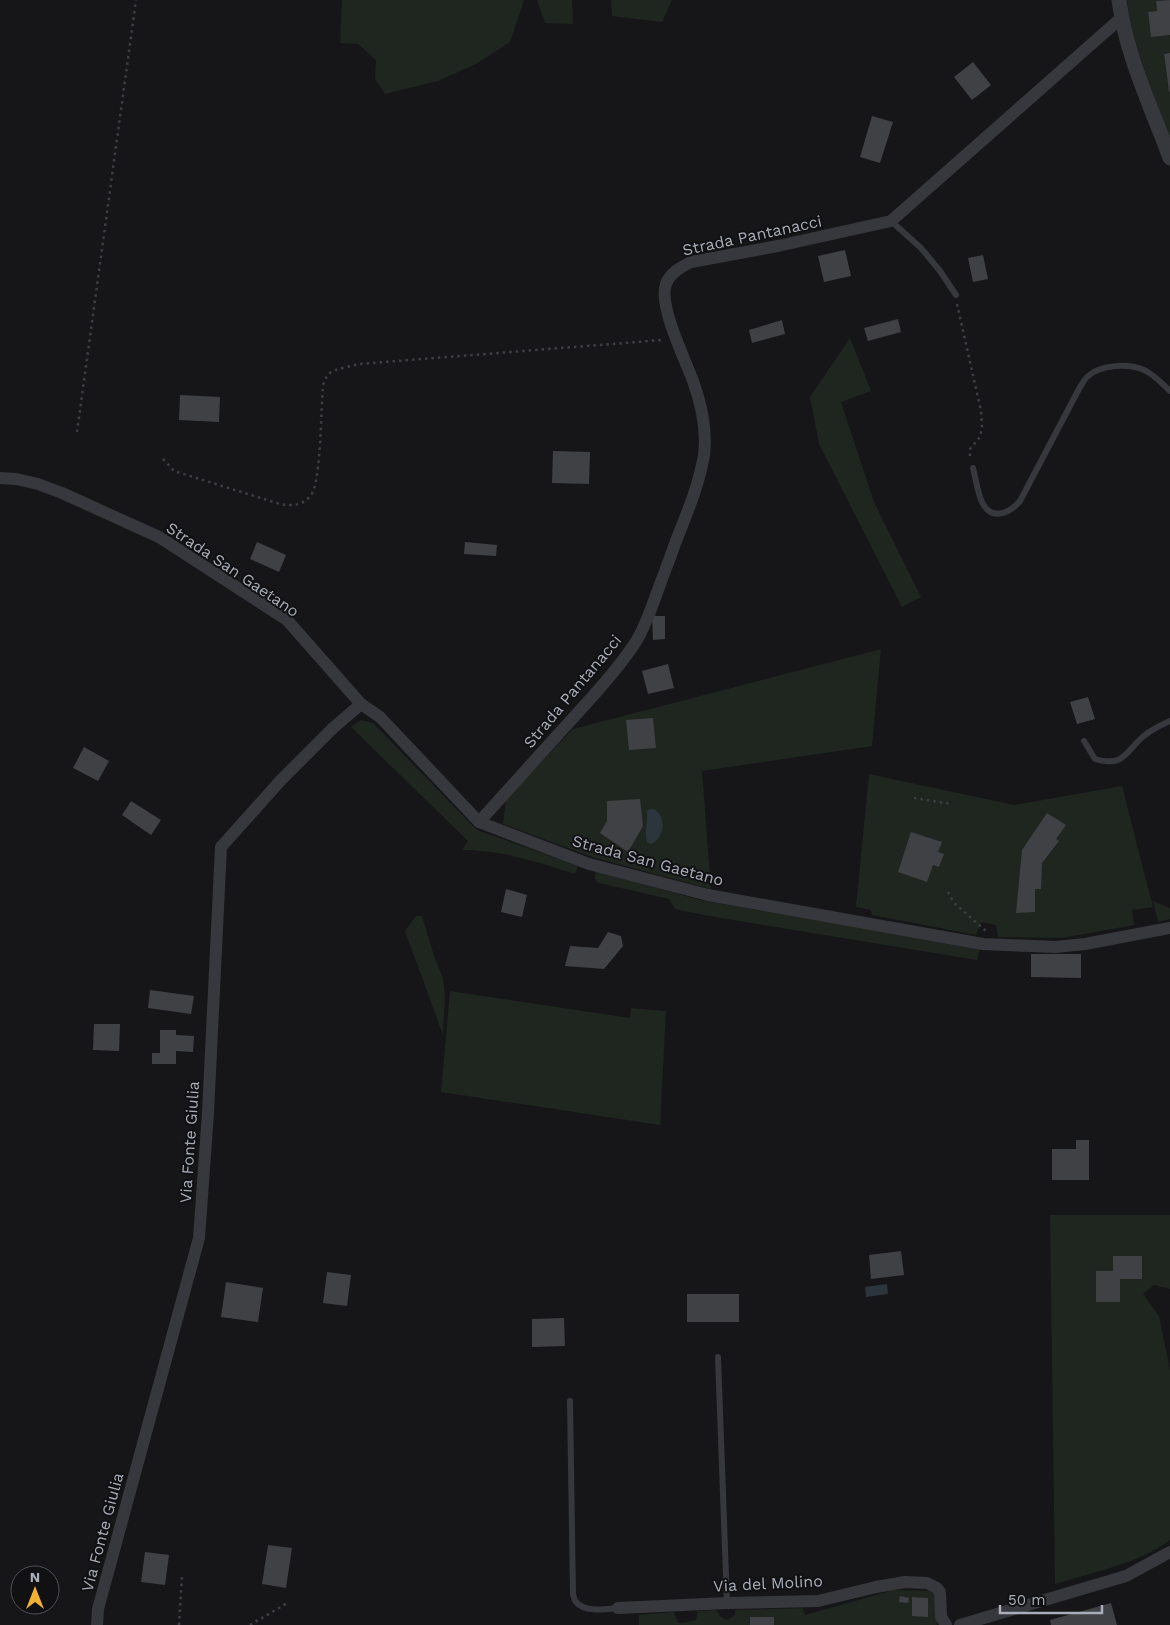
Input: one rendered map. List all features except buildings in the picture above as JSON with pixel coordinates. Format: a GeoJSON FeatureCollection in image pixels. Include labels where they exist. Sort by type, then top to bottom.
{"type":"FeatureCollection","features":[{"type":"Feature","properties":{"kind":"street"},"geometry":{"type":"LineString","coordinates":[[1119,0],[1121,18],[1131,56],[1170,158]]}},
{"type":"Feature","properties":{"kind":"street","name":"Strada Pantanacci"},"geometry":{"type":"LineString","coordinates":[[479,822],[586,703],[638,638],[692,498],[704,453],[704,433],[694,383],[667,312],[664,293],[670,276],[679,268],[691,262],[778,246],[890,221],[1121,18]]}},
{"type":"Feature","properties":{"kind":"street","name":"Strada San Gaetano"},"geometry":{"type":"LineString","coordinates":[[0,478],[16,479],[38,484],[159,537],[287,620],[361,704],[380,717],[479,822],[589,864],[708,895],[983,944],[1022,947],[1062,946],[1085,944],[1170,928]]}},
{"type":"Feature","properties":{"kind":"street","name":"Via Fonte Giulia"},"geometry":{"type":"LineString","coordinates":[[97,1625],[98,1609],[199,1238],[208,1113],[221,847],[281,780],[333,728],[361,704]]}},
{"type":"Feature","properties":{"kind":"street"},"geometry":{"type":"LineString","coordinates":[[960,1625],[1126,1576],[1170,1552]]}},
{"type":"Feature","properties":{"kind":"street","name":"Via del Molino"},"geometry":{"type":"LineString","coordinates":[[618,1608],[727,1602],[818,1601],[890,1584],[920,1582],[932,1585],[940,1592],[941,1617],[946,1625]]}},
{"type":"Feature","properties":{"kind":"lane"},"geometry":{"type":"LineString","coordinates":[[890,221],[921,248],[940,271],[956,295]]}},
{"type":"Feature","properties":{"kind":"lane"},"geometry":{"type":"LineString","coordinates":[[973,468],[983,504],[988,510],[998,514],[1006,513],[1014,509],[1020,501],[1080,387],[1088,376],[1099,370],[1111,367],[1130,366],[1146,372],[1170,391]]}},
{"type":"Feature","properties":{"kind":"lane"},"geometry":{"type":"LineString","coordinates":[[1084,741],[1096,759],[1104,762],[1114,761],[1122,759],[1144,736],[1170,721]]}},
{"type":"Feature","properties":{"kind":"lane"},"geometry":{"type":"LineString","coordinates":[[718,1357],[727,1602]]}},
{"type":"Feature","properties":{"kind":"lane"},"geometry":{"type":"LineString","coordinates":[[570,1401],[573,1594],[576,1602],[582,1607],[592,1609],[618,1608]]}},
{"type":"Feature","properties":{"kind":"path"},"geometry":{"type":"LineString","coordinates":[[77,432],[136,0]]}},
{"type":"Feature","properties":{"kind":"path"},"geometry":{"type":"LineString","coordinates":[[956,295],[981,411],[982,426],[980,437],[972,445],[969,453],[973,468]]}},
{"type":"Feature","properties":{"kind":"path"},"geometry":{"type":"LineString","coordinates":[[163,459],[174,471],[280,504],[293,506],[304,502],[312,494],[316,484],[323,383],[330,372],[359,364],[676,339]]}},
{"type":"Feature","properties":{"kind":"path"},"geometry":{"type":"LineString","coordinates":[[914,798],[952,804]]}},
{"type":"Feature","properties":{"kind":"path"},"geometry":{"type":"LineString","coordinates":[[948,892],[954,903],[987,932]]}},
{"type":"Feature","properties":{"kind":"path"},"geometry":{"type":"LineString","coordinates":[[180,1625],[182,1576]]}},
{"type":"Feature","properties":{"kind":"path"},"geometry":{"type":"LineString","coordinates":[[250,1625],[289,1602]]}},
{"type":"Feature","properties":{"kind":"shaded area"},"geometry":{"type":"Polygon","coordinates":[[[342,0],[524,0],[510,42],[476,64],[438,81],[385,94],[375,79],[376,60],[358,44],[340,43],[342,0]]]}},
{"type":"Feature","properties":{"kind":"shaded area"},"geometry":{"type":"Polygon","coordinates":[[[537,0],[572,0],[573,24],[545,23],[537,0]]]}},
{"type":"Feature","properties":{"kind":"shaded area"},"geometry":{"type":"Polygon","coordinates":[[[611,0],[672,0],[662,22],[612,16],[611,0]]]}},
{"type":"Feature","properties":{"kind":"shaded area"},"geometry":{"type":"Polygon","coordinates":[[[1127,0],[1169,0],[1156,1],[1157,11],[1148,13],[1151,37],[1170,35],[1170,53],[1164,54],[1168,88],[1170,88],[1170,139],[1139,53],[1127,0]]]}},
{"type":"Feature","properties":{"kind":"shaded area"},"geometry":{"type":"Polygon","coordinates":[[[850,338],[871,391],[841,402],[874,502],[921,597],[902,607],[819,444],[810,397],[850,338]]]}},
{"type":"Feature","properties":{"kind":"shaded area"},"geometry":{"type":"Polygon","coordinates":[[[881,649],[872,746],[702,771],[711,889],[592,857],[503,824],[506,799],[573,729],[881,649]]]}},
{"type":"Feature","properties":{"kind":"shaded area"},"geometry":{"type":"Polygon","coordinates":[[[361,720],[373,723],[477,830],[578,866],[575,874],[506,854],[462,850],[468,841],[351,727],[361,720]]]}},
{"type":"Feature","properties":{"kind":"shaded area"},"geometry":{"type":"Polygon","coordinates":[[[869,774],[1014,805],[1122,786],[1153,907],[1132,910],[1134,925],[1062,938],[998,937],[996,925],[981,922],[976,935],[872,915],[871,910],[856,907],[869,774]]]}},
{"type":"Feature","properties":{"kind":"shaded area"},"geometry":{"type":"Polygon","coordinates":[[[654,809],[661,817],[663,827],[659,837],[651,844],[647,842],[646,838],[647,810],[654,809]]]}},
{"type":"Feature","properties":{"kind":"shaded area"},"geometry":{"type":"Polygon","coordinates":[[[596,871],[700,900],[980,948],[977,960],[709,916],[675,909],[669,899],[599,883],[594,878],[596,871]]]}},
{"type":"Feature","properties":{"kind":"shaded area"},"geometry":{"type":"Polygon","coordinates":[[[1153,901],[1170,908],[1170,919],[1158,922],[1153,901]]]}},
{"type":"Feature","properties":{"kind":"shaded area"},"geometry":{"type":"Polygon","coordinates":[[[416,916],[422,916],[443,978],[445,997],[443,1035],[405,931],[416,916]]]}},
{"type":"Feature","properties":{"kind":"shaded area"},"geometry":{"type":"Polygon","coordinates":[[[450,991],[630,1018],[631,1008],[666,1011],[660,1125],[441,1092],[450,991]]]}},
{"type":"Feature","properties":{"kind":"shaded area"},"geometry":{"type":"Polygon","coordinates":[[[1050,1215],[1170,1215],[1170,1289],[1154,1285],[1143,1294],[1159,1316],[1170,1370],[1170,1540],[1158,1548],[1130,1561],[1055,1584],[1050,1215]],[[1113,1256],[1113,1271],[1096,1271],[1096,1302],[1120,1302],[1120,1279],[1142,1279],[1142,1257],[1113,1256]]]}},
{"type":"Feature","properties":{"kind":"shaded area"},"geometry":{"type":"Polygon","coordinates":[[[887,1284],[888,1294],[866,1297],[865,1287],[887,1284]]]}},
{"type":"Feature","properties":{"kind":"shaded area"},"geometry":{"type":"Polygon","coordinates":[[[894,1590],[934,1591],[937,1625],[774,1625],[750,1617],[750,1625],[639,1625],[639,1615],[674,1612],[678,1623],[696,1620],[698,1611],[716,1610],[720,1616],[727,1620],[735,1615],[735,1610],[803,1608],[805,1615],[894,1590]],[[912,1597],[912,1616],[928,1616],[928,1598],[912,1597]]]}}]}
